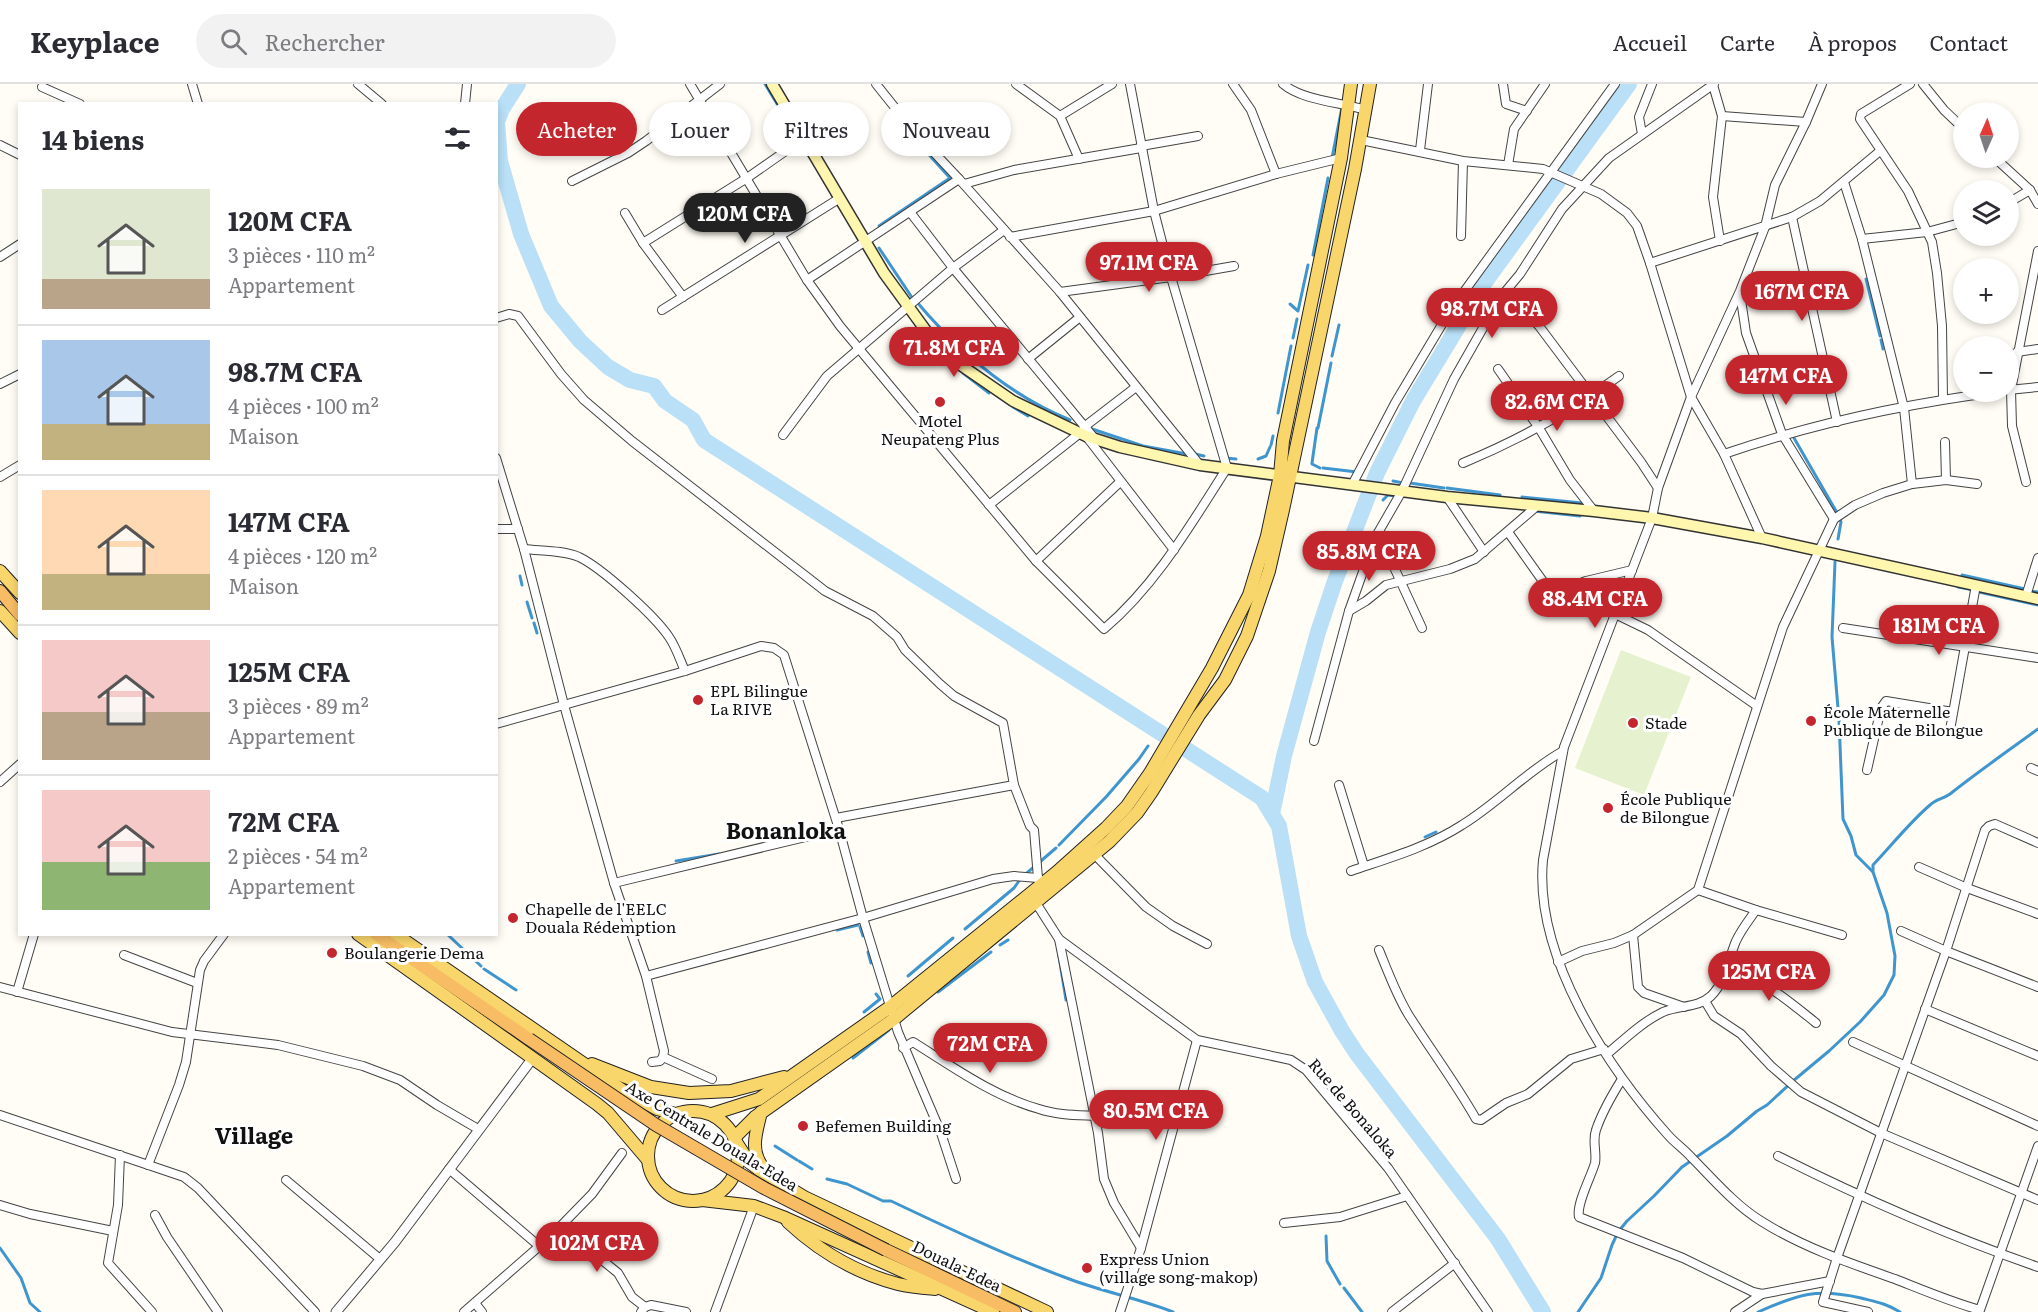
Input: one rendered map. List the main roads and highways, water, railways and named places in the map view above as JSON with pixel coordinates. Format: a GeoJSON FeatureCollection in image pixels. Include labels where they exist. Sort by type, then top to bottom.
{"type":"FeatureCollection","features":[{"type":"Feature","properties":{"kind":"highway"},"geometry":{"type":"LineString","coordinates":[[0,591],[18,613]]}},
{"type":"Feature","properties":{"kind":"highway","name":"Axe Centrale Douala-Edea"},"geometry":{"type":"LineString","coordinates":[[379,936],[656,1125],[764,1188],[886,1250]]}},
{"type":"Feature","properties":{"kind":"highway","name":"Douala-Edea"},"geometry":{"type":"LineString","coordinates":[[886,1250],[1015,1312]]}},
{"type":"Feature","properties":{"kind":"main road"},"geometry":{"type":"LineString","coordinates":[[772,84],[884,273],[932,339],[962,366],[1013,401],[1086,434],[1155,456],[1200,465],[1447,497],[1652,518],[1762,538],[2038,599]]}},
{"type":"Feature","properties":{"kind":"main road"},"geometry":{"type":"LineString","coordinates":[[735,1140],[761,1112],[1036,903],[1043,885],[1110,842],[1137,813],[1193,712],[1212,668],[1249,595],[1263,553],[1285,476],[1283,441],[1341,158],[1351,84]]}},
{"type":"Feature","properties":{"kind":"main road"},"geometry":{"type":"LineString","coordinates":[[1193,712],[1225,680],[1247,636],[1269,571],[1285,476],[1361,140],[1370,84]]}},
{"type":"Feature","properties":{"kind":"main road"},"geometry":{"type":"LineString","coordinates":[[0,571],[18,592]]}},
{"type":"Feature","properties":{"kind":"main road"},"geometry":{"type":"LineString","coordinates":[[0,611],[18,631]]}},
{"type":"Feature","properties":{"kind":"main road"},"geometry":{"type":"LineString","coordinates":[[712,1114],[759,1099],[892,1013],[1043,885],[1113,821],[1162,765]]}},
{"type":"Feature","properties":{"kind":"main road"},"geometry":{"type":"LineString","coordinates":[[361,936],[608,1113],[648,1160]]}},
{"type":"Feature","properties":{"kind":"main road"},"geometry":{"type":"LineString","coordinates":[[397,936],[570,1056],[639,1100],[675,1114]]}},
{"type":"Feature","properties":{"kind":"main road"},"geometry":{"type":"LineString","coordinates":[[570,1056],[651,1087],[689,1092],[731,1092],[794,1075]]}},
{"type":"Feature","properties":{"kind":"main road"},"geometry":{"type":"LineString","coordinates":[[993,1312],[754,1206],[683,1200],[666,1192],[654,1178],[648,1160],[648,1150],[654,1133],[675,1114],[693,1110],[712,1114],[725,1124],[749,1161],[770,1177],[823,1206],[1047,1312]]}},
{"type":"Feature","properties":{"kind":"main road"},"geometry":{"type":"LineString","coordinates":[[761,1112],[754,1147],[760,1164],[770,1177]]}},
{"type":"Feature","properties":{"kind":"main road"},"geometry":{"type":"LineString","coordinates":[[702,1200],[720,1192],[732,1178],[738,1160],[735,1140]]}},
{"type":"Feature","properties":{"kind":"main road"},"geometry":{"type":"LineString","coordinates":[[783,1217],[807,1240],[851,1266],[900,1285],[947,1291]]}},
{"type":"Feature","properties":{"kind":"waterway"},"geometry":{"type":"LineString","coordinates":[[498,119],[518,84]]}},
{"type":"Feature","properties":{"kind":"waterway"},"geometry":{"type":"LineString","coordinates":[[765,84],[776,102]]}},
{"type":"Feature","properties":{"kind":"waterway"},"geometry":{"type":"LineString","coordinates":[[1272,814],[1284,756],[1318,632],[1335,581],[1377,473],[1413,401],[1485,282],[1629,84]]}},
{"type":"Feature","properties":{"kind":"waterway"},"geometry":{"type":"LineString","coordinates":[[1332,158],[1342,107]]}},
{"type":"Feature","properties":{"kind":"waterway"},"geometry":{"type":"LineString","coordinates":[[498,135],[500,161],[521,234],[551,306],[580,341],[608,367],[630,380],[654,386],[665,401],[693,420],[704,440],[1262,798],[1279,826],[1299,936],[1315,982],[1357,1054],[1498,1239],[1543,1312]]}},
{"type":"Feature","properties":{"kind":"waterway"},"geometry":{"type":"LineString","coordinates":[[879,226],[950,178],[930,156]]}},
{"type":"Feature","properties":{"kind":"waterway"},"geometry":{"type":"LineString","coordinates":[[1313,255],[1328,178]]}},
{"type":"Feature","properties":{"kind":"waterway"},"geometry":{"type":"LineString","coordinates":[[879,248],[913,299]]}},
{"type":"Feature","properties":{"kind":"waterway"},"geometry":{"type":"LineString","coordinates":[[1290,304],[1298,311],[1308,265]]}},
{"type":"Feature","properties":{"kind":"waterway"},"geometry":{"type":"LineString","coordinates":[[1866,279],[1880,336]]}},
{"type":"Feature","properties":{"kind":"waterway"},"geometry":{"type":"LineString","coordinates":[[916,301],[949,337],[986,370],[1026,398],[1070,420]]}},
{"type":"Feature","properties":{"kind":"waterway"},"geometry":{"type":"LineString","coordinates":[[1293,338],[1297,319]]}},
{"type":"Feature","properties":{"kind":"waterway"},"geometry":{"type":"LineString","coordinates":[[1332,356],[1339,325]]}},
{"type":"Feature","properties":{"kind":"waterway"},"geometry":{"type":"LineString","coordinates":[[1881,340],[1883,349]]}},
{"type":"Feature","properties":{"kind":"waterway"},"geometry":{"type":"LineString","coordinates":[[1278,413],[1291,346]]}},
{"type":"Feature","properties":{"kind":"waterway"},"geometry":{"type":"LineString","coordinates":[[1318,428],[1331,363]]}},
{"type":"Feature","properties":{"kind":"waterway"},"geometry":{"type":"LineString","coordinates":[[963,373],[989,393]]}},
{"type":"Feature","properties":{"kind":"waterway"},"geometry":{"type":"LineString","coordinates":[[1013,407],[1028,416]]}},
{"type":"Feature","properties":{"kind":"waterway"},"geometry":{"type":"LineString","coordinates":[[1089,428],[1143,446],[1187,454]]}},
{"type":"Feature","properties":{"kind":"waterway"},"geometry":{"type":"LineString","coordinates":[[1312,463],[1317,428]]}},
{"type":"Feature","properties":{"kind":"waterway"},"geometry":{"type":"LineString","coordinates":[[1271,445],[1273,436]]}},
{"type":"Feature","properties":{"kind":"waterway"},"geometry":{"type":"LineString","coordinates":[[1794,438],[1836,511]]}},
{"type":"Feature","properties":{"kind":"waterway"},"geometry":{"type":"LineString","coordinates":[[1258,459],[1266,456],[1270,447]]}},
{"type":"Feature","properties":{"kind":"waterway"},"geometry":{"type":"LineString","coordinates":[[1195,454],[1204,456]]}},
{"type":"Feature","properties":{"kind":"waterway"},"geometry":{"type":"LineString","coordinates":[[1225,458],[1236,459]]}},
{"type":"Feature","properties":{"kind":"waterway"},"geometry":{"type":"LineString","coordinates":[[1312,464],[1320,468]]}},
{"type":"Feature","properties":{"kind":"waterway"},"geometry":{"type":"LineString","coordinates":[[1323,468],[1357,472]]}},
{"type":"Feature","properties":{"kind":"waterway"},"geometry":{"type":"LineString","coordinates":[[1370,477],[1379,479]]}},
{"type":"Feature","properties":{"kind":"waterway"},"geometry":{"type":"LineString","coordinates":[[1393,481],[1403,483]]}},
{"type":"Feature","properties":{"kind":"waterway"},"geometry":{"type":"LineString","coordinates":[[1410,483],[1444,488]]}},
{"type":"Feature","properties":{"kind":"waterway"},"geometry":{"type":"LineString","coordinates":[[1447,488],[1500,495]]}},
{"type":"Feature","properties":{"kind":"waterway"},"geometry":{"type":"LineString","coordinates":[[1383,500],[1388,495],[1396,496]]}},
{"type":"Feature","properties":{"kind":"waterway"},"geometry":{"type":"LineString","coordinates":[[1522,497],[1582,503]]}},
{"type":"Feature","properties":{"kind":"waterway"},"geometry":{"type":"LineString","coordinates":[[1534,511],[1580,516]]}},
{"type":"Feature","properties":{"kind":"waterway"},"geometry":{"type":"LineString","coordinates":[[1838,539],[1841,522],[1839,516]]}},
{"type":"Feature","properties":{"kind":"waterway"},"geometry":{"type":"LineString","coordinates":[[1835,562],[1832,637],[1839,720],[1843,819],[1856,855],[1872,871]]}},
{"type":"Feature","properties":{"kind":"waterway"},"geometry":{"type":"LineString","coordinates":[[1962,575],[2025,589]]}},
{"type":"Feature","properties":{"kind":"waterway"},"geometry":{"type":"LineString","coordinates":[[520,576],[522,585]]}},
{"type":"Feature","properties":{"kind":"waterway"},"geometry":{"type":"LineString","coordinates":[[1958,587],[1969,589]]}},
{"type":"Feature","properties":{"kind":"waterway"},"geometry":{"type":"LineString","coordinates":[[2031,591],[2038,592]]}},
{"type":"Feature","properties":{"kind":"waterway"},"geometry":{"type":"LineString","coordinates":[[1979,592],[2038,605]]}},
{"type":"Feature","properties":{"kind":"waterway"},"geometry":{"type":"LineString","coordinates":[[527,602],[532,618]]}},
{"type":"Feature","properties":{"kind":"waterway"},"geometry":{"type":"LineString","coordinates":[[534,623],[537,633]]}},
{"type":"Feature","properties":{"kind":"waterway"},"geometry":{"type":"LineString","coordinates":[[1578,1312],[1601,1278],[1612,1245],[1618,1232],[1627,1221],[1682,1167],[1767,1105],[1829,1051],[1884,995],[1894,975],[1895,956],[1887,913],[1873,872],[1873,865],[1932,803],[1950,794],[2038,729]]}},
{"type":"Feature","properties":{"kind":"waterway"},"geometry":{"type":"LineString","coordinates":[[1106,797],[1148,746]]}},
{"type":"Feature","properties":{"kind":"waterway"},"geometry":{"type":"LineString","coordinates":[[1059,845],[1105,798]]}},
{"type":"Feature","properties":{"kind":"waterway"},"geometry":{"type":"LineString","coordinates":[[1425,837],[1436,832]]}},
{"type":"Feature","properties":{"kind":"waterway"},"geometry":{"type":"LineString","coordinates":[[965,929],[1014,888],[1021,878],[1056,848]]}},
{"type":"Feature","properties":{"kind":"waterway"},"geometry":{"type":"LineString","coordinates":[[676,861],[719,854]]}},
{"type":"Feature","properties":{"kind":"waterway"},"geometry":{"type":"LineString","coordinates":[[837,930],[858,925]]}},
{"type":"Feature","properties":{"kind":"waterway"},"geometry":{"type":"LineString","coordinates":[[860,927],[863,936]]}},
{"type":"Feature","properties":{"kind":"waterway"},"geometry":{"type":"LineString","coordinates":[[449,936],[481,966]]}},
{"type":"Feature","properties":{"kind":"waterway"},"geometry":{"type":"LineString","coordinates":[[908,976],[953,938]]}},
{"type":"Feature","properties":{"kind":"waterway"},"geometry":{"type":"LineString","coordinates":[[1000,945],[1008,940]]}},
{"type":"Feature","properties":{"kind":"waterway"},"geometry":{"type":"LineString","coordinates":[[1058,950],[1066,1000]]}},
{"type":"Feature","properties":{"kind":"waterway"},"geometry":{"type":"LineString","coordinates":[[868,952],[871,963]]}},
{"type":"Feature","properties":{"kind":"waterway"},"geometry":{"type":"LineString","coordinates":[[938,992],[991,952]]}},
{"type":"Feature","properties":{"kind":"waterway"},"geometry":{"type":"LineString","coordinates":[[484,969],[516,990]]}},
{"type":"Feature","properties":{"kind":"waterway"},"geometry":{"type":"LineString","coordinates":[[864,1012],[880,999],[876,994]]}},
{"type":"Feature","properties":{"kind":"waterway"},"geometry":{"type":"LineString","coordinates":[[853,1058],[889,1030]]}},
{"type":"Feature","properties":{"kind":"waterway"},"geometry":{"type":"LineString","coordinates":[[775,1146],[797,1160]]}},
{"type":"Feature","properties":{"kind":"waterway"},"geometry":{"type":"LineString","coordinates":[[799,1161],[812,1169]]}},
{"type":"Feature","properties":{"kind":"waterway"},"geometry":{"type":"LineString","coordinates":[[827,1179],[847,1184],[883,1201],[891,1201],[998,1250],[1064,1277],[1173,1312]]}},
{"type":"Feature","properties":{"kind":"waterway"},"geometry":{"type":"LineString","coordinates":[[1326,1236],[1327,1261],[1340,1284]]}},
{"type":"Feature","properties":{"kind":"waterway"},"geometry":{"type":"LineString","coordinates":[[0,1248],[21,1278],[30,1303],[40,1312]]}},
{"type":"Feature","properties":{"kind":"waterway"},"geometry":{"type":"LineString","coordinates":[[1344,1288],[1362,1312]]}},
{"type":"Feature","properties":{"kind":"waterway"},"geometry":{"type":"LineString","coordinates":[[1758,1312],[1797,1297],[1819,1293],[1861,1298],[1900,1312]]}},
{"type":"Feature","properties":{"kind":"place","name":"Motel Neupateng Plus"},"geometry":{"type":"Point","coordinates":[940,402]}},
{"type":"Feature","properties":{"kind":"place","name":"EPL Bilingue La RIVE"},"geometry":{"type":"Point","coordinates":[698,700]}},
{"type":"Feature","properties":{"kind":"place","name":"École Maternelle Publique de Bilongue"},"geometry":{"type":"Point","coordinates":[1811,721]}},
{"type":"Feature","properties":{"kind":"place","name":"Stade"},"geometry":{"type":"Point","coordinates":[1633,723]}},
{"type":"Feature","properties":{"kind":"place","name":"École Publique de Bilongue"},"geometry":{"type":"Point","coordinates":[1608,808]}},
{"type":"Feature","properties":{"kind":"place","name":"Chapelle de l'EELC Douala Rédemption"},"geometry":{"type":"Point","coordinates":[513,918]}},
{"type":"Feature","properties":{"kind":"place","name":"Boulangerie Dema"},"geometry":{"type":"Point","coordinates":[332,953]}},
{"type":"Feature","properties":{"kind":"place","name":"Befemen Building"},"geometry":{"type":"Point","coordinates":[803,1126]}},
{"type":"Feature","properties":{"kind":"place","name":"Express Union (village song-makop)"},"geometry":{"type":"Point","coordinates":[1087,1268]}},
{"type":"Feature","properties":{"kind":"district","name":"Bonanloka"},"geometry":{"type":"Point","coordinates":[786,831]}},
{"type":"Feature","properties":{"kind":"district","name":"Village"},"geometry":{"type":"Point","coordinates":[254,1136]}}]}
